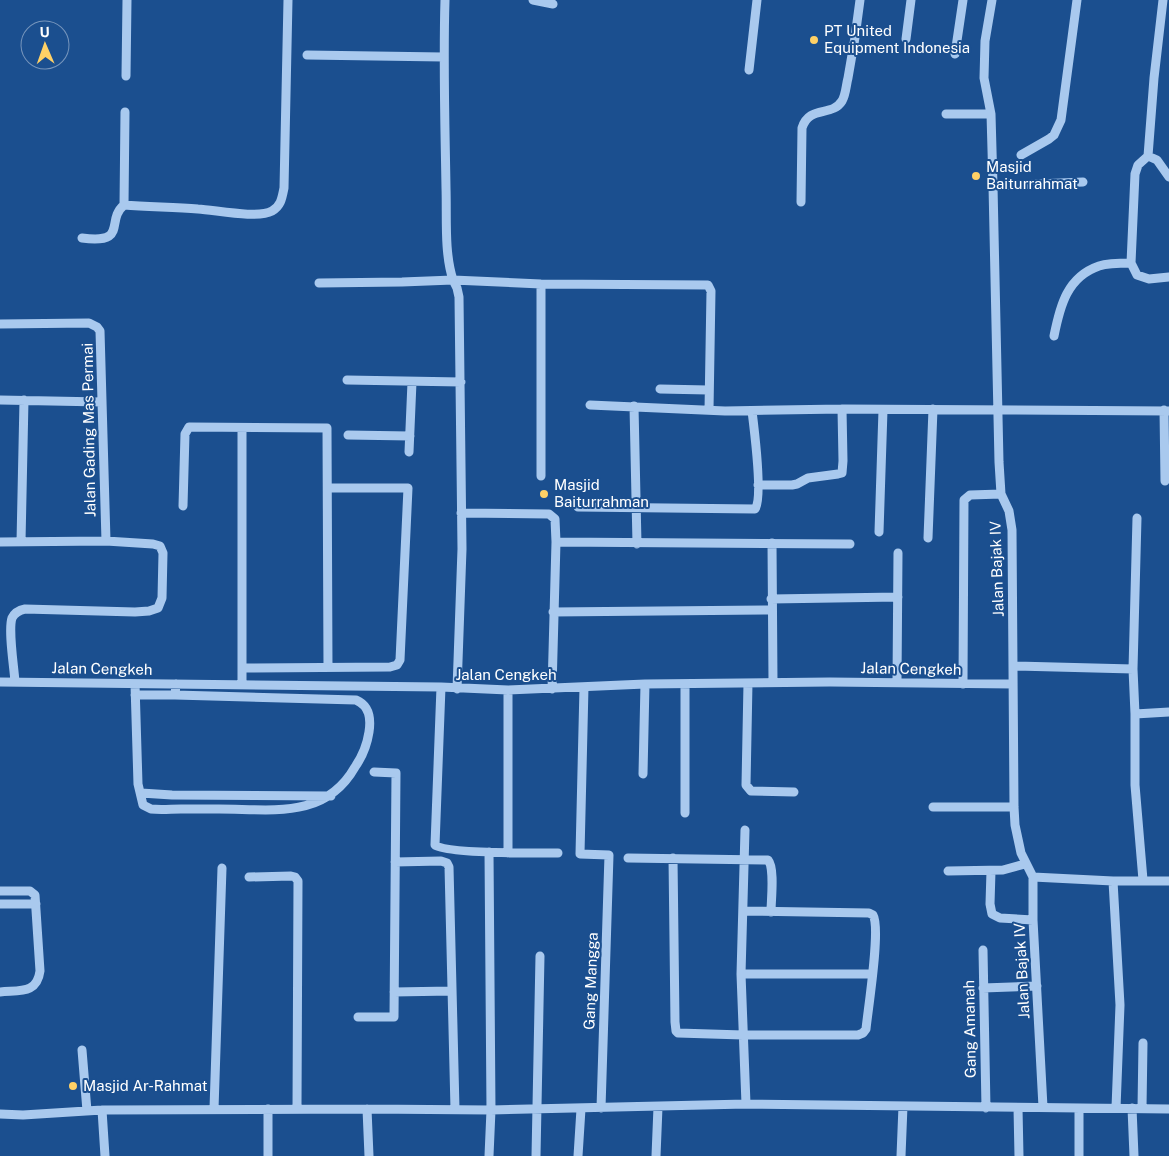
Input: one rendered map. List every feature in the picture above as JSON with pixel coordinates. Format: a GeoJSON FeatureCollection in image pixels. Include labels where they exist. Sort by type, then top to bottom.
{"type":"FeatureCollection","features":[{"type":"Feature","properties":{"kind":"street"},"geometry":{"type":"LineString","coordinates":[[126,76],[127,0]]}},
{"type":"Feature","properties":{"kind":"street"},"geometry":{"type":"LineString","coordinates":[[124,206],[200,209],[258,214],[271,212],[278,206],[282,200],[284,188],[288,0]]}},
{"type":"Feature","properties":{"kind":"street"},"geometry":{"type":"LineString","coordinates":[[445,0],[443,57],[448,267],[459,297],[461,382],[462,513],[457,688]]}},
{"type":"Feature","properties":{"kind":"street"},"geometry":{"type":"LineString","coordinates":[[533,0],[553,4]]}},
{"type":"Feature","properties":{"kind":"street"},"geometry":{"type":"LineString","coordinates":[[749,70],[757,0]]}},
{"type":"Feature","properties":{"kind":"street"},"geometry":{"type":"LineString","coordinates":[[801,202],[802,128],[804,120],[811,114],[834,108],[841,102],[853,51],[860,0]]}},
{"type":"Feature","properties":{"kind":"street"},"geometry":{"type":"LineString","coordinates":[[906,39],[911,0]]}},
{"type":"Feature","properties":{"kind":"street"},"geometry":{"type":"LineString","coordinates":[[955,54],[963,0]]}},
{"type":"Feature","properties":{"kind":"street","name":"Jalan Bajak IV"},"geometry":{"type":"LineString","coordinates":[[992,0],[984,78],[990,114],[994,186],[997,410],[1001,494],[1009,512],[1012,530],[1014,807],[1016,834],[1025,864],[1033,877],[1033,920],[1043,1107]]}},
{"type":"Feature","properties":{"kind":"street"},"geometry":{"type":"LineString","coordinates":[[1021,154],[1054,135],[1061,120],[1077,0]]}},
{"type":"Feature","properties":{"kind":"street"},"geometry":{"type":"LineString","coordinates":[[1164,0],[1148,156],[1138,165],[1135,174],[1131,263],[1137,275],[1149,279],[1169,277]]}},
{"type":"Feature","properties":{"kind":"street"},"geometry":{"type":"LineString","coordinates":[[307,55],[443,57]]}},
{"type":"Feature","properties":{"kind":"street"},"geometry":{"type":"LineString","coordinates":[[82,238],[99,240],[113,233],[119,211],[124,206],[125,112]]}},
{"type":"Feature","properties":{"kind":"street"},"geometry":{"type":"LineString","coordinates":[[946,114],[990,114]]}},
{"type":"Feature","properties":{"kind":"street"},"geometry":{"type":"LineString","coordinates":[[1148,156],[1157,160],[1169,177]]}},
{"type":"Feature","properties":{"kind":"street"},"geometry":{"type":"LineString","coordinates":[[994,186],[1083,182]]}},
{"type":"Feature","properties":{"kind":"street"},"geometry":{"type":"LineString","coordinates":[[1054,336],[1064,298],[1078,279],[1100,265],[1131,263]]}},
{"type":"Feature","properties":{"kind":"street"},"geometry":{"type":"LineString","coordinates":[[319,283],[452,280],[541,284],[704,285],[710,287],[709,410]]}},
{"type":"Feature","properties":{"kind":"street"},"geometry":{"type":"LineString","coordinates":[[541,284],[541,476]]}},
{"type":"Feature","properties":{"kind":"street","name":"Jalan Gading Mas Permai"},"geometry":{"type":"LineString","coordinates":[[0,324],[89,324],[97,327],[100,331],[106,542]]}},
{"type":"Feature","properties":{"kind":"street"},"geometry":{"type":"LineString","coordinates":[[347,380],[461,382]]}},
{"type":"Feature","properties":{"kind":"street"},"geometry":{"type":"LineString","coordinates":[[410,452],[412,382]]}},
{"type":"Feature","properties":{"kind":"street"},"geometry":{"type":"LineString","coordinates":[[660,389],[708,390]]}},
{"type":"Feature","properties":{"kind":"street"},"geometry":{"type":"LineString","coordinates":[[0,400],[102,402]]}},
{"type":"Feature","properties":{"kind":"street"},"geometry":{"type":"LineString","coordinates":[[20,542],[24,400]]}},
{"type":"Feature","properties":{"kind":"street"},"geometry":{"type":"LineString","coordinates":[[590,405],[752,411],[933,409],[1166,410],[1165,481]]}},
{"type":"Feature","properties":{"kind":"street"},"geometry":{"type":"LineString","coordinates":[[634,406],[637,544]]}},
{"type":"Feature","properties":{"kind":"street"},"geometry":{"type":"LineString","coordinates":[[928,538],[933,409]]}},
{"type":"Feature","properties":{"kind":"street"},"geometry":{"type":"LineString","coordinates":[[758,485],[792,485],[808,478],[841,473],[843,461],[842,410]]}},
{"type":"Feature","properties":{"kind":"street"},"geometry":{"type":"LineString","coordinates":[[879,532],[883,410]]}},
{"type":"Feature","properties":{"kind":"street"},"geometry":{"type":"LineString","coordinates":[[578,507],[754,509],[758,506],[758,485],[752,411]]}},
{"type":"Feature","properties":{"kind":"street"},"geometry":{"type":"LineString","coordinates":[[183,506],[186,429],[192,426],[327,428],[328,667]]}},
{"type":"Feature","properties":{"kind":"street"},"geometry":{"type":"LineString","coordinates":[[242,428],[242,685]]}},
{"type":"Feature","properties":{"kind":"street"},"geometry":{"type":"LineString","coordinates":[[348,435],[410,436]]}},
{"type":"Feature","properties":{"kind":"street"},"geometry":{"type":"LineString","coordinates":[[243,668],[390,667],[397,665],[400,660],[408,488],[328,488]]}},
{"type":"Feature","properties":{"kind":"street"},"geometry":{"type":"LineString","coordinates":[[963,684],[964,500],[970,495],[1001,494]]}},
{"type":"Feature","properties":{"kind":"street"},"geometry":{"type":"LineString","coordinates":[[462,513],[550,514],[555,519],[552,689]]}},
{"type":"Feature","properties":{"kind":"street"},"geometry":{"type":"LineString","coordinates":[[1137,518],[1133,669],[1135,785],[1143,880]]}},
{"type":"Feature","properties":{"kind":"street"},"geometry":{"type":"LineString","coordinates":[[0,542],[106,542],[156,545],[160,546],[162,553],[162,598],[158,608],[135,612],[25,610],[18,612],[12,618],[11,629],[15,682]]}},
{"type":"Feature","properties":{"kind":"street"},"geometry":{"type":"LineString","coordinates":[[556,542],[850,544]]}},
{"type":"Feature","properties":{"kind":"street"},"geometry":{"type":"LineString","coordinates":[[772,543],[773,682]]}},
{"type":"Feature","properties":{"kind":"street"},"geometry":{"type":"LineString","coordinates":[[897,681],[898,553]]}},
{"type":"Feature","properties":{"kind":"street"},"geometry":{"type":"LineString","coordinates":[[771,599],[898,598]]}},
{"type":"Feature","properties":{"kind":"street"},"geometry":{"type":"LineString","coordinates":[[553,612],[771,610]]}},
{"type":"Feature","properties":{"kind":"street"},"geometry":{"type":"LineString","coordinates":[[1013,666],[1133,669]]}},
{"type":"Feature","properties":{"kind":"street","name":"Jalan Cengkeh"},"geometry":{"type":"LineString","coordinates":[[0,682],[441,687],[508,690],[645,684],[773,682],[897,681],[1013,684]]}},
{"type":"Feature","properties":{"kind":"street"},"geometry":{"type":"LineString","coordinates":[[748,683],[746,785],[751,791],[794,792]]}},
{"type":"Feature","properties":{"kind":"street"},"geometry":{"type":"LineString","coordinates":[[135,684],[135,694],[136,758],[138,784],[143,805],[155,810],[308,807],[331,796],[351,775],[365,748],[369,734],[370,722],[367,709],[361,702],[340,699],[135,694]]}},
{"type":"Feature","properties":{"kind":"street"},"geometry":{"type":"LineString","coordinates":[[175,695],[176,684]]}},
{"type":"Feature","properties":{"kind":"street"},"geometry":{"type":"LineString","coordinates":[[643,774],[645,684]]}},
{"type":"Feature","properties":{"kind":"street"},"geometry":{"type":"LineString","coordinates":[[685,684],[685,813]]}},
{"type":"Feature","properties":{"kind":"street"},"geometry":{"type":"LineString","coordinates":[[441,687],[435,845],[442,848],[489,852],[558,853]]}},
{"type":"Feature","properties":{"kind":"street","name":"Gang Mangga"},"geometry":{"type":"LineString","coordinates":[[584,687],[580,854],[609,855],[601,1108]]}},
{"type":"Feature","properties":{"kind":"street"},"geometry":{"type":"LineString","coordinates":[[508,690],[508,853]]}},
{"type":"Feature","properties":{"kind":"street"},"geometry":{"type":"LineString","coordinates":[[1135,714],[1169,712]]}},
{"type":"Feature","properties":{"kind":"street"},"geometry":{"type":"LineString","coordinates":[[358,1017],[394,1017],[396,773],[374,772]]}},
{"type":"Feature","properties":{"kind":"street"},"geometry":{"type":"LineString","coordinates":[[141,793],[172,795],[331,796]]}},
{"type":"Feature","properties":{"kind":"street"},"geometry":{"type":"LineString","coordinates":[[933,807],[1014,807]]}},
{"type":"Feature","properties":{"kind":"street"},"geometry":{"type":"LineString","coordinates":[[745,830],[741,974],[746,1104]]}},
{"type":"Feature","properties":{"kind":"street"},"geometry":{"type":"LineString","coordinates":[[489,852],[491,1110],[489,1156]]}},
{"type":"Feature","properties":{"kind":"street"},"geometry":{"type":"LineString","coordinates":[[628,858],[765,860],[770,863],[771,912]]}},
{"type":"Feature","properties":{"kind":"street"},"geometry":{"type":"LineString","coordinates":[[673,858],[676,1031],[678,1034],[743,1036],[858,1035],[863,1033],[866,1029],[876,946],[876,920],[873,914],[743,911]]}},
{"type":"Feature","properties":{"kind":"street"},"geometry":{"type":"LineString","coordinates":[[395,862],[441,861],[448,865],[455,1109]]}},
{"type":"Feature","properties":{"kind":"street"},"geometry":{"type":"LineString","coordinates":[[948,872],[1010,869],[1025,864]]}},
{"type":"Feature","properties":{"kind":"street"},"geometry":{"type":"LineString","coordinates":[[214,1109],[222,868]]}},
{"type":"Feature","properties":{"kind":"street"},"geometry":{"type":"LineString","coordinates":[[991,870],[990,904],[992,914],[1000,918],[1033,920]]}},
{"type":"Feature","properties":{"kind":"street"},"geometry":{"type":"LineString","coordinates":[[249,877],[294,877],[299,883],[297,1109]]}},
{"type":"Feature","properties":{"kind":"street"},"geometry":{"type":"LineString","coordinates":[[1033,877],[1113,881],[1169,881]]}},
{"type":"Feature","properties":{"kind":"street"},"geometry":{"type":"LineString","coordinates":[[1113,881],[1120,1005],[1116,1108]]}},
{"type":"Feature","properties":{"kind":"street"},"geometry":{"type":"LineString","coordinates":[[0,891],[32,891],[35,895],[40,970],[38,982],[35,986],[29,989],[0,992]]}},
{"type":"Feature","properties":{"kind":"street"},"geometry":{"type":"LineString","coordinates":[[0,904],[36,904]]}},
{"type":"Feature","properties":{"kind":"street","name":"Gang Amanah"},"geometry":{"type":"LineString","coordinates":[[983,950],[986,1108]]}},
{"type":"Feature","properties":{"kind":"street"},"geometry":{"type":"LineString","coordinates":[[536,1156],[540,956]]}},
{"type":"Feature","properties":{"kind":"street"},"geometry":{"type":"LineString","coordinates":[[741,974],[872,974]]}},
{"type":"Feature","properties":{"kind":"street"},"geometry":{"type":"LineString","coordinates":[[983,988],[1037,986]]}},
{"type":"Feature","properties":{"kind":"street"},"geometry":{"type":"LineString","coordinates":[[394,992],[451,991]]}},
{"type":"Feature","properties":{"kind":"street"},"geometry":{"type":"LineString","coordinates":[[1142,1108],[1143,1042]]}},
{"type":"Feature","properties":{"kind":"street"},"geometry":{"type":"LineString","coordinates":[[82,1050],[87,1111]]}},
{"type":"Feature","properties":{"kind":"street"},"geometry":{"type":"LineString","coordinates":[[0,1114],[23,1115],[102,1110],[214,1109],[538,1110],[746,1104],[1169,1109]]}},
{"type":"Feature","properties":{"kind":"street"},"geometry":{"type":"LineString","coordinates":[[901,1156],[903,1106]]}},
{"type":"Feature","properties":{"kind":"street"},"geometry":{"type":"LineString","coordinates":[[656,1156],[658,1107]]}},
{"type":"Feature","properties":{"kind":"street"},"geometry":{"type":"LineString","coordinates":[[1018,1108],[1019,1156]]}},
{"type":"Feature","properties":{"kind":"street"},"geometry":{"type":"LineString","coordinates":[[1079,1108],[1079,1156]]}},
{"type":"Feature","properties":{"kind":"street"},"geometry":{"type":"LineString","coordinates":[[1132,1108],[1134,1156]]}},
{"type":"Feature","properties":{"kind":"street"},"geometry":{"type":"LineString","coordinates":[[268,1109],[268,1156]]}},
{"type":"Feature","properties":{"kind":"street"},"geometry":{"type":"LineString","coordinates":[[366,1109],[369,1156]]}},
{"type":"Feature","properties":{"kind":"street"},"geometry":{"type":"LineString","coordinates":[[578,1156],[581,1109]]}},
{"type":"Feature","properties":{"kind":"street"},"geometry":{"type":"LineString","coordinates":[[102,1110],[105,1156]]}},
{"type":"Feature","properties":{"kind":"place","name":"PT United Equipment Indonesia"},"geometry":{"type":"Point","coordinates":[814,40]}},
{"type":"Feature","properties":{"kind":"place","name":"Masjid Baiturrahmat"},"geometry":{"type":"Point","coordinates":[976,176]}},
{"type":"Feature","properties":{"kind":"place","name":"Masjid Baiturrahman"},"geometry":{"type":"Point","coordinates":[544,494]}},
{"type":"Feature","properties":{"kind":"place","name":"Masjid Ar-Rahmat"},"geometry":{"type":"Point","coordinates":[73,1086]}}]}
